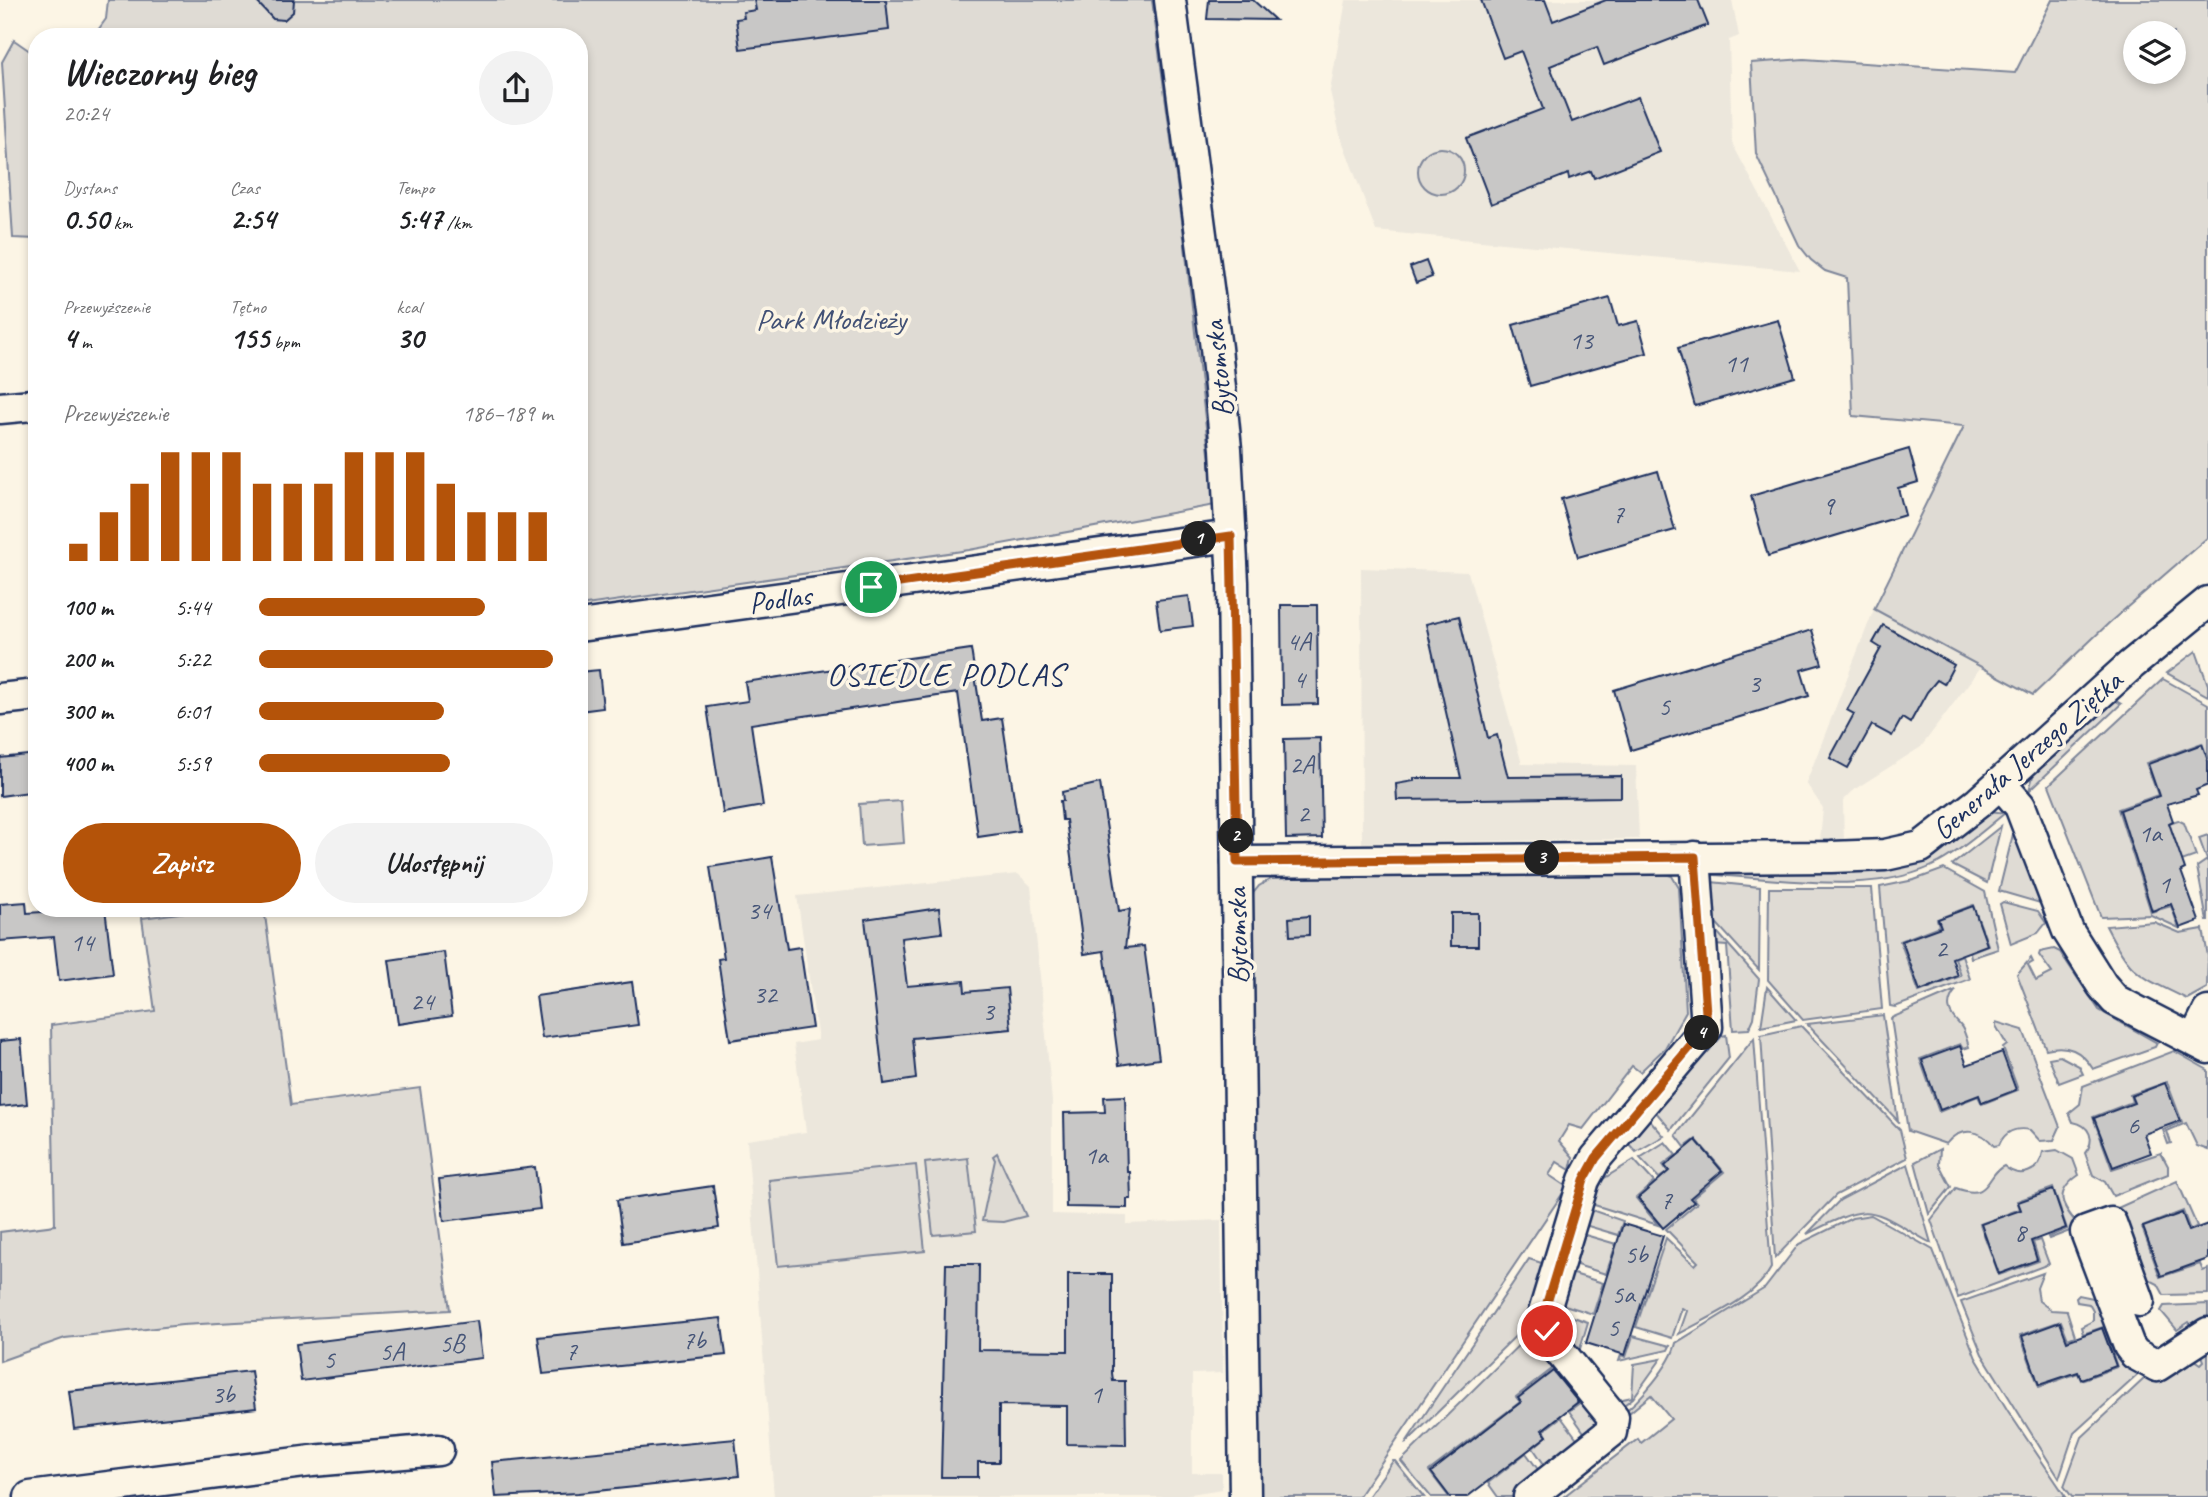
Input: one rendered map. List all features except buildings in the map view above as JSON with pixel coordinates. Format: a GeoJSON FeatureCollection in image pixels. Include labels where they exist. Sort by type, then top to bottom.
{"type":"FeatureCollection","features":[{"type":"Feature","properties":{"kind":"street","name":"Bytomska"},"geometry":{"type":"LineString","coordinates":[[1170,0],[1216,348],[1231,536],[1245,1497]]}},
{"type":"Feature","properties":{"kind":"street"},"geometry":{"type":"LineString","coordinates":[[0,408],[28,405]]}},
{"type":"Feature","properties":{"kind":"street","name":"Podlas"},"geometry":{"type":"LineString","coordinates":[[588,625],[1231,536]]}},
{"type":"Feature","properties":{"kind":"street","name":"Generała Jerzego Ziętka"},"geometry":{"type":"LineString","coordinates":[[1237,862],[1885,855],[1921,847],[1951,825],[2131,665],[2208,602]]}},
{"type":"Feature","properties":{"kind":"street"},"geometry":{"type":"LineString","coordinates":[[0,699],[28,696]]}},
{"type":"Feature","properties":{"kind":"street"},"geometry":{"type":"LineString","coordinates":[[2000,783],[2020,806],[2068,932],[2102,985],[2115,1000],[2201,1044],[2208,1012]]}},
{"type":"Feature","properties":{"kind":"street"},"geometry":{"type":"LineString","coordinates":[[1529,1497],[1611,1432],[1613,1417],[1553,1343],[1543,1316],[1584,1180],[1596,1158],[1707,1027],[1695,857]]}},
{"type":"Feature","properties":{"kind":"street"},"geometry":{"type":"LineString","coordinates":[[2139,1301],[2110,1223],[2086,1231],[2129,1346],[2135,1354],[2157,1366],[2208,1333]]}},
{"type":"Feature","properties":{"kind":"street"},"geometry":{"type":"LineString","coordinates":[[30,1497],[312,1461],[438,1451]]}},
{"type":"Feature","properties":{"kind":"shaded area"},"geometry":{"type":"Polygon","coordinates":[[[1346,0],[1732,0],[1739,36],[1729,40],[1732,143],[1800,271],[1376,231],[1340,135],[1330,91],[1346,0]]]}},
{"type":"Feature","properties":{"kind":"shaded area"},"geometry":{"type":"Polygon","coordinates":[[[1361,568],[1468,572],[1522,764],[1636,766],[1639,839],[1362,843],[1361,568]]]}},
{"type":"Feature","properties":{"kind":"shaded area"},"geometry":{"type":"Polygon","coordinates":[[[1874,609],[1980,668],[1921,747],[1855,789],[1843,801],[1844,846],[1820,841],[1823,808],[1806,783],[1874,609]]]}},
{"type":"Feature","properties":{"kind":"shaded area"},"geometry":{"type":"Polygon","coordinates":[[[1018,874],[1031,886],[1052,1102],[1052,1214],[1127,1216],[1127,1224],[1221,1220],[1223,1373],[1192,1374],[1192,1473],[1222,1473],[1222,1489],[1172,1497],[774,1497],[747,1140],[806,1132],[794,1044],[818,1040],[797,896],[1018,874]]]}},
{"type":"Feature","properties":{"kind":"green space","name":"Park Młodzieży"},"geometry":{"type":"Polygon","coordinates":[[[108,0],[1152,0],[1182,220],[1215,505],[969,550],[588,605],[588,28],[100,28],[106,19],[108,0]]]}},
{"type":"Feature","properties":{"kind":"green space"},"geometry":{"type":"Polygon","coordinates":[[[2052,0],[2208,0],[2208,537],[2109,623],[2033,695],[1874,609],[1964,426],[1853,416],[1847,278],[1825,271],[1811,260],[1799,245],[1756,154],[1751,63],[1804,59],[2015,73],[2052,0]]]}},
{"type":"Feature","properties":{"kind":"green space"},"geometry":{"type":"Polygon","coordinates":[[[14,40],[28,50],[28,239],[13,238],[2,62],[14,40]]]}},
{"type":"Feature","properties":{"kind":"green space"},"geometry":{"type":"Polygon","coordinates":[[[1441,148],[1457,155],[1464,171],[1457,187],[1441,194],[1425,187],[1418,171],[1425,155],[1441,148]]]}},
{"type":"Feature","properties":{"kind":"green space"},"geometry":{"type":"Polygon","coordinates":[[[2196,651],[2208,685],[2208,696],[2167,673],[2196,651]]]}},
{"type":"Feature","properties":{"kind":"green space"},"geometry":{"type":"Polygon","coordinates":[[[2163,679],[2208,704],[2208,759],[2202,743],[2146,763],[2158,795],[2118,809],[2151,912],[2171,906],[2179,928],[2151,915],[2101,917],[2049,785],[2163,679]]]}},
{"type":"Feature","properties":{"kind":"green space"},"geometry":{"type":"Polygon","coordinates":[[[2113,699],[2121,704],[2029,791],[2035,768],[2113,699]]]}},
{"type":"Feature","properties":{"kind":"green space"},"geometry":{"type":"Polygon","coordinates":[[[901,801],[904,843],[862,846],[859,804],[901,801]]]}},
{"type":"Feature","properties":{"kind":"green space"},"geometry":{"type":"Polygon","coordinates":[[[1990,811],[2005,813],[1940,862],[1889,879],[1830,883],[1715,875],[1722,869],[1801,868],[1990,811]]]}},
{"type":"Feature","properties":{"kind":"green space"},"geometry":{"type":"Polygon","coordinates":[[[2178,820],[2184,823],[2196,856],[2179,862],[2169,823],[2178,820]]]}},
{"type":"Feature","properties":{"kind":"green space"},"geometry":{"type":"Polygon","coordinates":[[[2016,822],[2047,905],[1999,891],[2016,822]]]}},
{"type":"Feature","properties":{"kind":"green space"},"geometry":{"type":"Polygon","coordinates":[[[2001,826],[1987,883],[1952,865],[2001,826]]]}},
{"type":"Feature","properties":{"kind":"green space"},"geometry":{"type":"Polygon","coordinates":[[[2208,835],[2207,921],[2197,867],[2207,860],[2199,838],[2208,835]]]}},
{"type":"Feature","properties":{"kind":"green space"},"geometry":{"type":"Polygon","coordinates":[[[1944,869],[1985,892],[1998,949],[1971,958],[1970,952],[1988,945],[1973,905],[1937,919],[1939,926],[1900,941],[1919,992],[1961,976],[1955,958],[1962,955],[1970,979],[1895,1007],[1890,1006],[1880,887],[1914,880],[1944,869]]]}},
{"type":"Feature","properties":{"kind":"green space"},"geometry":{"type":"Polygon","coordinates":[[[1349,875],[1672,876],[1679,888],[1686,1011],[1665,1048],[1640,1072],[1632,1066],[1583,1129],[1569,1125],[1559,1141],[1573,1157],[1570,1170],[1557,1162],[1549,1175],[1567,1187],[1358,1497],[1256,1497],[1247,901],[1259,886],[1271,879],[1349,875]]]}},
{"type":"Feature","properties":{"kind":"green space"},"geometry":{"type":"Polygon","coordinates":[[[1711,882],[1760,887],[1759,970],[1709,915],[1711,882]]]}},
{"type":"Feature","properties":{"kind":"green space"},"geometry":{"type":"Polygon","coordinates":[[[1769,888],[1872,888],[1882,1009],[1803,1020],[1768,980],[1769,888]]]}},
{"type":"Feature","properties":{"kind":"green space"},"geometry":{"type":"Polygon","coordinates":[[[2003,902],[2038,911],[2046,923],[2038,933],[2011,944],[2000,904],[2003,902]]]}},
{"type":"Feature","properties":{"kind":"green space"},"geometry":{"type":"Polygon","coordinates":[[[265,917],[291,1105],[420,1088],[450,1310],[182,1325],[65,1338],[0,1361],[0,1232],[55,1225],[51,1025],[155,1011],[142,918],[265,917]]]}},
{"type":"Feature","properties":{"kind":"green space"},"geometry":{"type":"Polygon","coordinates":[[[2154,922],[2180,933],[2203,929],[2208,956],[2207,988],[2187,999],[2146,978],[2130,965],[2106,926],[2154,922]]]}},
{"type":"Feature","properties":{"kind":"green space"},"geometry":{"type":"Polygon","coordinates":[[[1710,924],[1759,979],[1754,1018],[1749,1029],[1733,1030],[1727,946],[1714,945],[1710,924]]]}},
{"type":"Feature","properties":{"kind":"green space"},"geometry":{"type":"Polygon","coordinates":[[[2054,949],[2060,952],[2099,1010],[2157,1043],[2155,1047],[2093,1069],[2084,1057],[2073,1050],[2061,1047],[2046,1049],[2017,974],[2031,958],[2033,962],[2028,965],[2036,981],[2052,973],[2039,955],[2040,952],[2054,949]]]}},
{"type":"Feature","properties":{"kind":"green space"},"geometry":{"type":"Polygon","coordinates":[[[1767,987],[1796,1020],[1761,1027],[1767,987]]]}},
{"type":"Feature","properties":{"kind":"green space"},"geometry":{"type":"Polygon","coordinates":[[[1956,990],[1950,1000],[1949,1009],[1963,1030],[1969,1047],[1963,1049],[1960,1044],[1920,1059],[1939,1112],[1978,1096],[1982,1104],[2018,1090],[2003,1048],[2007,1045],[1996,1022],[2023,1030],[2060,1127],[2054,1140],[2040,1141],[2030,1130],[2020,1129],[2007,1133],[1999,1145],[1994,1146],[1983,1136],[1970,1132],[1958,1134],[1946,1144],[1908,1131],[1891,1018],[1956,990]]]}},
{"type":"Feature","properties":{"kind":"green space"},"geometry":{"type":"Polygon","coordinates":[[[1883,1015],[1898,1121],[1807,1024],[1883,1015]]]}},
{"type":"Feature","properties":{"kind":"green space"},"geometry":{"type":"Polygon","coordinates":[[[1801,1026],[1900,1130],[1907,1158],[1836,1195],[1775,1258],[1761,1035],[1801,1026]]]}},
{"type":"Feature","properties":{"kind":"green space"},"geometry":{"type":"Polygon","coordinates":[[[1726,1035],[1729,1058],[1671,1130],[1655,1111],[1722,1036],[1726,1035]]]}},
{"type":"Feature","properties":{"kind":"green space"},"geometry":{"type":"Polygon","coordinates":[[[1754,1038],[1771,1268],[1764,1279],[1743,1298],[1679,1334],[1687,1311],[1682,1308],[1672,1338],[1636,1327],[1666,1238],[1695,1265],[1698,1262],[1666,1229],[1697,1203],[1693,1198],[1724,1172],[1696,1139],[1685,1147],[1676,1135],[1754,1038]]]}},
{"type":"Feature","properties":{"kind":"green space"},"geometry":{"type":"Polygon","coordinates":[[[2174,1051],[2208,1070],[2208,1150],[2197,1146],[2186,1123],[2167,1131],[2171,1143],[2168,1144],[2163,1130],[2182,1122],[2167,1082],[2130,1095],[2132,1102],[2093,1117],[2112,1169],[2161,1153],[2168,1166],[2168,1174],[2113,1196],[2105,1182],[2093,1175],[2085,1153],[2090,1143],[2090,1134],[2084,1126],[2073,1122],[2069,1113],[2080,1104],[2083,1086],[2174,1051]]]}},
{"type":"Feature","properties":{"kind":"green space"},"geometry":{"type":"Polygon","coordinates":[[[2060,1056],[2079,1066],[2083,1074],[2059,1083],[2049,1058],[2060,1056]]]}},
{"type":"Feature","properties":{"kind":"green space"},"geometry":{"type":"Polygon","coordinates":[[[1649,1119],[1664,1136],[1636,1152],[1628,1143],[1649,1119]]]}},
{"type":"Feature","properties":{"kind":"green space"},"geometry":{"type":"Polygon","coordinates":[[[1665,1142],[1676,1155],[1663,1165],[1668,1172],[1659,1178],[1640,1158],[1665,1142]]]}},
{"type":"Feature","properties":{"kind":"green space"},"geometry":{"type":"Polygon","coordinates":[[[1940,1149],[1939,1164],[1951,1187],[1929,1214],[1915,1162],[1940,1149]]]}},
{"type":"Feature","properties":{"kind":"green space"},"geometry":{"type":"Polygon","coordinates":[[[2057,1150],[2073,1159],[2079,1175],[2066,1188],[2063,1199],[2064,1206],[2080,1227],[2049,1239],[2048,1237],[2067,1229],[2053,1188],[2017,1201],[2020,1209],[1980,1224],[1999,1275],[2039,1261],[2033,1242],[2040,1240],[2049,1264],[1958,1298],[1931,1220],[1956,1188],[1968,1191],[1982,1189],[2004,1166],[2016,1173],[2028,1172],[2038,1165],[2043,1152],[2057,1150]]]}},
{"type":"Feature","properties":{"kind":"green space"},"geometry":{"type":"Polygon","coordinates":[[[997,1153],[1026,1216],[1003,1222],[982,1221],[995,1160],[993,1156],[997,1153]]]}},
{"type":"Feature","properties":{"kind":"green space"},"geometry":{"type":"Polygon","coordinates":[[[968,1158],[976,1231],[933,1235],[925,1163],[968,1158]]]}},
{"type":"Feature","properties":{"kind":"green space"},"geometry":{"type":"Polygon","coordinates":[[[1634,1160],[1654,1182],[1636,1198],[1658,1225],[1585,1202],[1590,1187],[1634,1160]]]}},
{"type":"Feature","properties":{"kind":"green space"},"geometry":{"type":"Polygon","coordinates":[[[1908,1164],[1931,1243],[1882,1216],[1870,1213],[1846,1216],[1807,1234],[1840,1200],[1908,1164]]]}},
{"type":"Feature","properties":{"kind":"green space"},"geometry":{"type":"Polygon","coordinates":[[[916,1165],[925,1251],[778,1266],[769,1180],[916,1165]]]}},
{"type":"Feature","properties":{"kind":"green space"},"geometry":{"type":"Polygon","coordinates":[[[2177,1181],[2197,1226],[2190,1230],[2183,1211],[2142,1227],[2160,1277],[2200,1264],[2203,1271],[2208,1269],[2208,1294],[2164,1295],[2158,1284],[2144,1277],[2111,1211],[2177,1181]]]}},
{"type":"Feature","properties":{"kind":"green space"},"geometry":{"type":"Polygon","coordinates":[[[1583,1207],[1623,1221],[1618,1235],[1578,1223],[1583,1207]]]}},
{"type":"Feature","properties":{"kind":"green space"},"geometry":{"type":"Polygon","coordinates":[[[1871,1215],[1933,1250],[1976,1358],[2066,1497],[1563,1497],[1638,1439],[1641,1443],[1671,1419],[1651,1395],[1629,1413],[1620,1415],[1653,1382],[1668,1362],[1676,1343],[1765,1288],[1799,1244],[1852,1218],[1871,1215]]]}},
{"type":"Feature","properties":{"kind":"green space"},"geometry":{"type":"Polygon","coordinates":[[[1575,1232],[1616,1244],[1606,1274],[1567,1262],[1575,1232]]]}},
{"type":"Feature","properties":{"kind":"green space"},"geometry":{"type":"Polygon","coordinates":[[[1529,1259],[1551,1266],[1537,1315],[1405,1444],[1529,1259]]]}},
{"type":"Feature","properties":{"kind":"green space"},"geometry":{"type":"Polygon","coordinates":[[[1564,1271],[1603,1283],[1593,1314],[1555,1302],[1564,1271]]]}},
{"type":"Feature","properties":{"kind":"green space"},"geometry":{"type":"Polygon","coordinates":[[[2043,1273],[2037,1288],[2039,1301],[2051,1310],[2067,1311],[2075,1336],[2068,1339],[2061,1321],[2020,1335],[2039,1387],[2078,1373],[2081,1380],[2117,1367],[2103,1327],[2083,1334],[2081,1327],[2093,1321],[2093,1311],[2089,1304],[2077,1302],[2079,1295],[2107,1301],[2142,1371],[2074,1433],[2059,1478],[1982,1354],[1961,1302],[2043,1273]]]}},
{"type":"Feature","properties":{"kind":"green space"},"geometry":{"type":"Polygon","coordinates":[[[2208,1304],[2208,1327],[2198,1334],[2189,1322],[2177,1330],[2161,1311],[2164,1306],[2208,1304]]]}},
{"type":"Feature","properties":{"kind":"green space"},"geometry":{"type":"Polygon","coordinates":[[[1553,1310],[1588,1322],[1580,1349],[1567,1348],[1553,1310]]]}},
{"type":"Feature","properties":{"kind":"green space"},"geometry":{"type":"Polygon","coordinates":[[[1536,1328],[1598,1422],[1588,1438],[1569,1411],[1582,1401],[1556,1366],[1516,1397],[1520,1402],[1429,1471],[1449,1497],[1431,1497],[1401,1461],[1536,1328]]]}},
{"type":"Feature","properties":{"kind":"green space"},"geometry":{"type":"Polygon","coordinates":[[[1633,1336],[1670,1346],[1668,1350],[1619,1361],[1621,1355],[1626,1357],[1633,1336]]]}},
{"type":"Feature","properties":{"kind":"green space"},"geometry":{"type":"Polygon","coordinates":[[[2208,1339],[2208,1497],[2072,1497],[2064,1486],[2082,1437],[2146,1377],[2185,1353],[2201,1364],[2204,1361],[2200,1350],[2208,1339]]]}},
{"type":"Feature","properties":{"kind":"green space"},"geometry":{"type":"Polygon","coordinates":[[[1661,1359],[1633,1398],[1616,1411],[1613,1401],[1632,1397],[1634,1364],[1661,1359]]]}},
{"type":"Feature","properties":{"kind":"green space"},"geometry":{"type":"Polygon","coordinates":[[[1561,1417],[1581,1444],[1548,1470],[1533,1448],[1547,1436],[1544,1430],[1561,1417]]]}},
{"type":"Feature","properties":{"kind":"green space"},"geometry":{"type":"Polygon","coordinates":[[[1526,1453],[1542,1475],[1514,1497],[1498,1497],[1488,1483],[1526,1453]]]}},
{"type":"Feature","properties":{"kind":"green space"},"geometry":{"type":"Polygon","coordinates":[[[1395,1461],[1424,1497],[1368,1497],[1395,1461]]]}},
{"type":"Feature","properties":{"kind":"district","name":"OSIEDLE PODLAS"},"geometry":{"type":"Point","coordinates":[946,674]}},
{"type":"Feature","properties":{"kind":"route"},"geometry":{"type":"LineString","coordinates":[[871,587],[1143,546],[1231,536],[1237,862],[1695,857],[1707,1027],[1596,1158],[1584,1180],[1543,1316],[1547,1331]]}}]}
